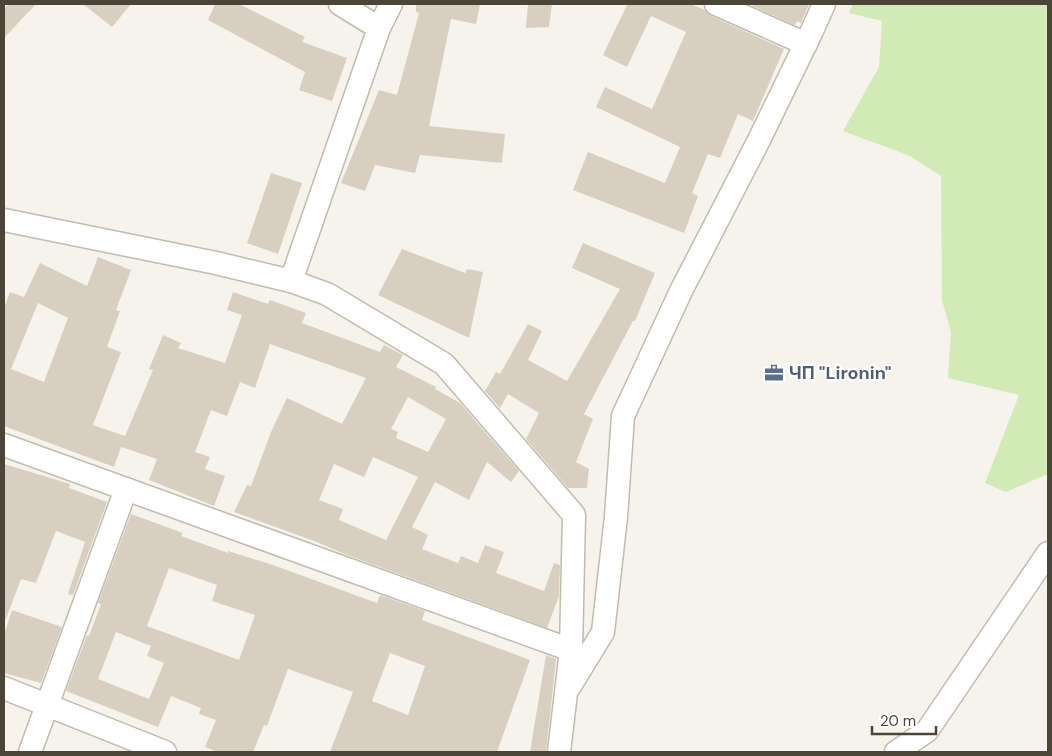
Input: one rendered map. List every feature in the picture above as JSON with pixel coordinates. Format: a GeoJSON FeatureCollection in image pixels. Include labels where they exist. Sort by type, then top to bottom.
{"type":"FeatureCollection","features":[{"type":"Feature","properties":{"kind":"street"},"geometry":{"type":"LineString","coordinates":[[340,4],[379,28]]}},
{"type":"Feature","properties":{"kind":"street"},"geometry":{"type":"LineString","coordinates":[[291,281],[379,28],[391,4]]}},
{"type":"Feature","properties":{"kind":"street"},"geometry":{"type":"LineString","coordinates":[[716,4],[806,44]]}},
{"type":"Feature","properties":{"kind":"street"},"geometry":{"type":"LineString","coordinates":[[568,689],[603,632],[616,517],[623,416],[681,291],[806,44],[824,4]]}},
{"type":"Feature","properties":{"kind":"street"},"geometry":{"type":"LineString","coordinates":[[4,220],[291,281],[327,294],[444,364],[574,515],[571,650],[568,689],[559,752]]}},
{"type":"Feature","properties":{"kind":"street"},"geometry":{"type":"LineString","coordinates":[[4,445],[571,650]]}},
{"type":"Feature","properties":{"kind":"street"},"geometry":{"type":"LineString","coordinates":[[30,752],[126,490]]}},
{"type":"Feature","properties":{"kind":"street"},"geometry":{"type":"LineString","coordinates":[[896,752],[927,731],[1048,553]]}},
{"type":"Feature","properties":{"kind":"street"},"geometry":{"type":"LineString","coordinates":[[4,688],[165,752]]}},
{"type":"Feature","properties":{"kind":"green space"},"geometry":{"type":"Polygon","coordinates":[[[853,4],[1048,4],[1048,474],[1006,492],[985,483],[1019,395],[948,378],[951,332],[942,300],[941,176],[910,156],[843,131],[879,67],[882,21],[849,13],[853,4]]]}},
{"type":"Feature","properties":{"kind":"building"},"geometry":{"type":"Polygon","coordinates":[[[8,4],[36,4],[4,38],[4,9],[8,4]]]}},
{"type":"Feature","properties":{"kind":"building"},"geometry":{"type":"Polygon","coordinates":[[[83,4],[131,4],[112,27],[83,4]]]}},
{"type":"Feature","properties":{"kind":"building"},"geometry":{"type":"Polygon","coordinates":[[[215,4],[239,4],[305,37],[302,42],[347,58],[332,101],[299,90],[305,72],[208,20],[215,4]]]}},
{"type":"Feature","properties":{"kind":"building"},"geometry":{"type":"Polygon","coordinates":[[[416,4],[480,4],[476,24],[451,19],[429,126],[505,134],[502,163],[420,155],[415,173],[375,165],[365,191],[341,183],[379,90],[397,95],[419,13],[416,12],[416,4]]]}},
{"type":"Feature","properties":{"kind":"building"},"geometry":{"type":"Polygon","coordinates":[[[528,4],[552,4],[549,27],[526,28],[528,4]]]}},
{"type":"Feature","properties":{"kind":"building"},"geometry":{"type":"Polygon","coordinates":[[[625,4],[690,4],[705,10],[711,16],[784,49],[753,121],[738,114],[720,158],[708,154],[692,193],[698,196],[684,233],[573,190],[588,152],[665,183],[680,147],[596,107],[605,87],[652,109],[686,32],[651,16],[627,67],[603,55],[627,5],[625,4]]]}},
{"type":"Feature","properties":{"kind":"building"},"geometry":{"type":"Polygon","coordinates":[[[753,4],[809,4],[801,23],[797,21],[795,25],[752,6],[753,4]]]}},
{"type":"Feature","properties":{"kind":"building"},"geometry":{"type":"Polygon","coordinates":[[[271,173],[302,183],[278,254],[247,243],[271,173]]]}},
{"type":"Feature","properties":{"kind":"building"},"geometry":{"type":"Polygon","coordinates":[[[583,243],[655,273],[635,321],[633,321],[584,414],[593,419],[576,462],[589,469],[587,488],[568,488],[526,439],[539,413],[508,394],[500,408],[485,391],[496,372],[500,374],[528,324],[542,331],[528,360],[567,381],[620,289],[572,268],[583,243]]]}},
{"type":"Feature","properties":{"kind":"building"},"geometry":{"type":"Polygon","coordinates":[[[402,249],[465,273],[467,269],[483,272],[469,338],[378,295],[402,249]]]}},
{"type":"Feature","properties":{"kind":"building"},"geometry":{"type":"Polygon","coordinates":[[[98,257],[131,270],[116,310],[120,311],[107,347],[121,352],[93,425],[125,436],[153,370],[149,369],[163,335],[181,343],[178,348],[225,363],[242,315],[227,310],[233,292],[268,304],[270,300],[306,313],[302,323],[380,352],[384,345],[403,355],[396,367],[436,387],[435,389],[460,403],[519,471],[511,482],[487,462],[469,500],[435,482],[412,527],[428,535],[422,549],[458,563],[461,556],[478,563],[485,545],[504,552],[496,573],[544,591],[554,563],[560,565],[559,596],[547,628],[234,512],[247,485],[251,486],[271,432],[287,398],[342,424],[366,378],[270,344],[255,388],[240,382],[227,416],[211,410],[195,452],[210,457],[205,469],[225,476],[214,506],[149,480],[157,459],[121,447],[114,467],[4,426],[4,308],[10,292],[24,297],[40,263],[87,286],[98,257]],[[38,303],[11,369],[44,382],[68,318],[38,303]],[[408,397],[391,429],[398,432],[396,438],[428,452],[446,419],[408,397]],[[373,457],[364,477],[334,464],[319,500],[343,509],[339,520],[386,540],[418,477],[373,457]]]}},
{"type":"Feature","properties":{"kind":"building"},"geometry":{"type":"Polygon","coordinates":[[[4,464],[70,484],[69,488],[107,502],[73,595],[68,594],[85,542],[56,531],[36,583],[21,579],[6,619],[4,618],[4,464]]]}},
{"type":"Feature","properties":{"kind":"building"},"geometry":{"type":"Polygon","coordinates":[[[131,514],[183,533],[181,536],[228,553],[228,551],[273,565],[377,603],[380,595],[425,611],[422,620],[530,660],[497,752],[330,752],[353,692],[288,669],[267,726],[264,725],[253,752],[218,752],[205,747],[216,720],[199,714],[201,708],[171,696],[158,727],[66,691],[101,604],[98,603],[131,514]],[[169,568],[147,626],[239,660],[255,615],[212,601],[217,585],[169,568]],[[116,632],[98,679],[149,699],[164,663],[147,656],[151,646],[116,632]],[[390,653],[372,701],[408,715],[425,666],[390,653]]]}},
{"type":"Feature","properties":{"kind":"building"},"geometry":{"type":"Polygon","coordinates":[[[12,610],[62,627],[41,683],[4,673],[4,635],[12,610]]]}},
{"type":"Feature","properties":{"kind":"building"},"geometry":{"type":"Polygon","coordinates":[[[546,655],[556,659],[546,752],[530,752],[546,655]]]}},
{"type":"Feature","properties":{"kind":"place","name":"ЧП \"Lironin\""},"geometry":{"type":"Point","coordinates":[774,373]}}]}
